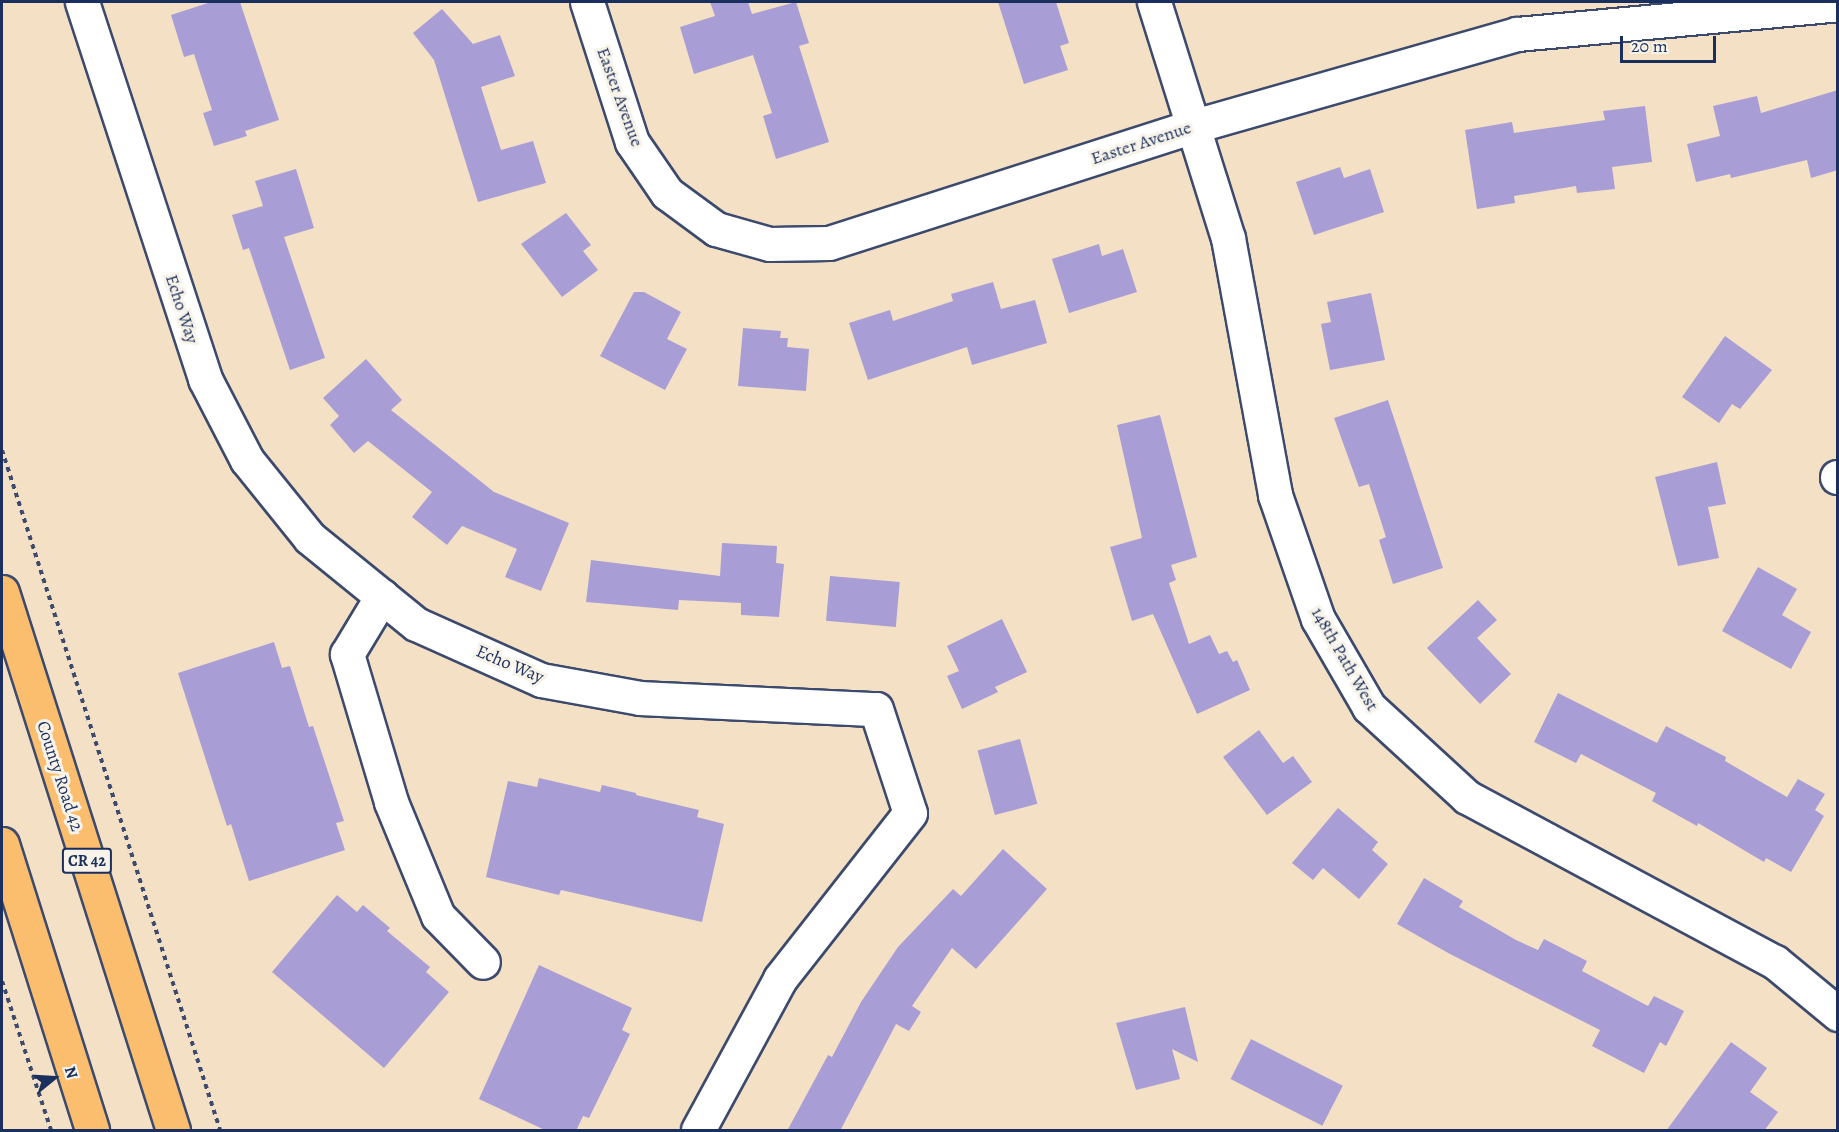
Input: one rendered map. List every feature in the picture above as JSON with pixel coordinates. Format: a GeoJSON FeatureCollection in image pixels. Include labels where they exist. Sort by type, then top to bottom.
{"type":"FeatureCollection","features":[{"type":"Feature","properties":{"kind":"highway","name":"County Road 42"},"geometry":{"type":"LineString","coordinates":[[2,592],[173,1131]]}},
{"type":"Feature","properties":{"kind":"highway"},"geometry":{"type":"LineString","coordinates":[[2,844],[92,1131]]}},
{"type":"Feature","properties":{"kind":"street","name":"Echo Way"},"geometry":{"type":"LineString","coordinates":[[82,2],[205,379],[247,460],[310,538],[417,624],[541,680],[640,698],[876,708],[910,813],[780,979],[698,1131]]}},
{"type":"Feature","properties":{"kind":"street","name":"Easter Avenue"},"geometry":{"type":"LineString","coordinates":[[587,2],[632,142],[666,193],[716,229],[769,244],[829,243],[1194,126],[1517,34],[1838,4]]}},
{"type":"Feature","properties":{"kind":"street","name":"148th Path West"},"geometry":{"type":"LineString","coordinates":[[1154,2],[1228,238],[1275,495],[1318,619],[1369,707],[1467,796],[1775,962],[1838,1014]]}},
{"type":"Feature","properties":{"kind":"street"},"geometry":{"type":"LineString","coordinates":[[382,596],[347,654],[391,802],[438,916],[483,962]]}},
{"type":"Feature","properties":{"kind":"path"},"geometry":{"type":"LineString","coordinates":[[2,450],[220,1131]]}},
{"type":"Feature","properties":{"kind":"path"},"geometry":{"type":"LineString","coordinates":[[2,981],[51,1131]]}},
{"type":"Feature","properties":{"kind":"building"},"geometry":{"type":"Polygon","coordinates":[[[211,2],[240,2],[279,120],[245,131],[247,136],[214,146],[203,113],[212,110],[194,54],[184,57],[171,15],[211,2]]]}},
{"type":"Feature","properties":{"kind":"building"},"geometry":{"type":"Polygon","coordinates":[[[710,2],[748,2],[752,14],[796,2],[809,43],[799,46],[829,142],[776,159],[763,116],[772,113],[753,55],[694,74],[680,27],[715,16],[710,2]]]}},
{"type":"Feature","properties":{"kind":"building"},"geometry":{"type":"Polygon","coordinates":[[[998,2],[1056,2],[1069,43],[1060,46],[1068,70],[1024,84],[998,2]]]}},
{"type":"Feature","properties":{"kind":"building"},"geometry":{"type":"Polygon","coordinates":[[[442,9],[473,44],[500,35],[515,76],[481,87],[501,150],[533,141],[546,183],[478,202],[434,60],[413,33],[442,9]]]}},
{"type":"Feature","properties":{"kind":"building"},"geometry":{"type":"Polygon","coordinates":[[[1838,90],[1838,170],[1811,178],[1807,160],[1731,178],[1730,174],[1696,182],[1687,144],[1720,136],[1713,106],[1757,96],[1761,113],[1838,90]]]}},
{"type":"Feature","properties":{"kind":"building"},"geometry":{"type":"Polygon","coordinates":[[[1645,106],[1652,162],[1612,167],[1615,189],[1577,193],[1576,186],[1514,196],[1515,203],[1477,209],[1465,130],[1512,122],[1514,133],[1605,120],[1603,111],[1645,106]]]}},
{"type":"Feature","properties":{"kind":"building"},"geometry":{"type":"Polygon","coordinates":[[[1340,167],[1344,178],[1370,169],[1384,212],[1314,235],[1296,182],[1340,167]]]}},
{"type":"Feature","properties":{"kind":"building"},"geometry":{"type":"Polygon","coordinates":[[[296,169],[314,228],[284,237],[325,358],[290,370],[249,248],[243,250],[232,215],[263,206],[255,181],[296,169]]]}},
{"type":"Feature","properties":{"kind":"building"},"geometry":{"type":"Polygon","coordinates":[[[566,213],[591,245],[583,251],[598,270],[562,297],[521,244],[566,213]]]}},
{"type":"Feature","properties":{"kind":"building"},"geometry":{"type":"Polygon","coordinates":[[[1099,244],[1102,256],[1123,249],[1137,292],[1069,313],[1052,259],[1099,244]]]}},
{"type":"Feature","properties":{"kind":"building"},"geometry":{"type":"Polygon","coordinates":[[[993,282],[1001,309],[1035,300],[1047,343],[972,365],[967,347],[868,380],[849,323],[890,310],[893,321],[953,301],[951,294],[993,282]]]}},
{"type":"Feature","properties":{"kind":"building"},"geometry":{"type":"Polygon","coordinates":[[[634,292],[644,292],[681,312],[667,339],[687,349],[665,390],[600,356],[634,292]]]}},
{"type":"Feature","properties":{"kind":"building"},"geometry":{"type":"Polygon","coordinates":[[[1371,293],[1385,360],[1330,370],[1321,324],[1331,322],[1327,302],[1371,293]]]}},
{"type":"Feature","properties":{"kind":"building"},"geometry":{"type":"Polygon","coordinates":[[[743,328],[781,331],[780,338],[788,338],[787,347],[809,349],[806,391],[738,386],[743,328]]]}},
{"type":"Feature","properties":{"kind":"building"},"geometry":{"type":"Polygon","coordinates":[[[1725,336],[1772,370],[1740,409],[1732,404],[1719,423],[1682,397],[1725,336]]]}},
{"type":"Feature","properties":{"kind":"building"},"geometry":{"type":"Polygon","coordinates":[[[366,359],[402,400],[391,410],[494,492],[569,523],[541,591],[505,577],[517,549],[462,526],[447,545],[412,517],[432,492],[368,441],[354,453],[330,425],[339,416],[323,398],[366,359]]]}},
{"type":"Feature","properties":{"kind":"building"},"geometry":{"type":"Polygon","coordinates":[[[1388,400],[1443,568],[1393,584],[1379,540],[1386,537],[1369,484],[1359,487],[1334,418],[1388,400]]]}},
{"type":"Feature","properties":{"kind":"building"},"geometry":{"type":"Polygon","coordinates":[[[1160,415],[1197,557],[1171,565],[1176,580],[1169,583],[1189,644],[1210,635],[1219,654],[1227,651],[1233,662],[1237,660],[1250,690],[1197,714],[1153,614],[1132,621],[1110,547],[1142,538],[1117,425],[1160,415]]]}},
{"type":"Feature","properties":{"kind":"building"},"geometry":{"type":"Polygon","coordinates":[[[1717,462],[1726,504],[1708,507],[1719,558],[1678,566],[1655,477],[1717,462]]]}},
{"type":"Feature","properties":{"kind":"building"},"geometry":{"type":"Polygon","coordinates":[[[722,543],[777,546],[776,563],[784,564],[779,617],[741,615],[741,603],[679,600],[678,610],[586,602],[591,560],[720,576],[722,543]]]}},
{"type":"Feature","properties":{"kind":"building"},"geometry":{"type":"Polygon","coordinates":[[[1758,567],[1797,589],[1782,615],[1811,632],[1791,669],[1722,631],[1758,567]]]}},
{"type":"Feature","properties":{"kind":"building"},"geometry":{"type":"Polygon","coordinates":[[[830,576],[900,582],[896,627],[826,621],[830,576]]]}},
{"type":"Feature","properties":{"kind":"building"},"geometry":{"type":"Polygon","coordinates":[[[1478,600],[1497,620],[1477,638],[1511,674],[1480,704],[1427,648],[1478,600]]]}},
{"type":"Feature","properties":{"kind":"building"},"geometry":{"type":"Polygon","coordinates":[[[1002,619],[1027,672],[995,687],[998,692],[962,709],[947,676],[959,671],[947,646],[1002,619]]]}},
{"type":"Feature","properties":{"kind":"building"},"geometry":{"type":"Polygon","coordinates":[[[274,642],[282,668],[290,666],[309,727],[313,726],[344,821],[336,823],[345,850],[249,881],[231,824],[227,826],[178,673],[274,642]]]}},
{"type":"Feature","properties":{"kind":"building"},"geometry":{"type":"Polygon","coordinates":[[[1558,693],[1657,743],[1666,726],[1726,757],[1725,761],[1787,797],[1798,779],[1825,794],[1815,810],[1824,816],[1791,872],[1766,858],[1764,862],[1698,823],[1697,826],[1652,801],[1656,793],[1581,754],[1576,763],[1534,742],[1558,693]]]}},
{"type":"Feature","properties":{"kind":"building"},"geometry":{"type":"Polygon","coordinates":[[[1259,730],[1283,763],[1293,756],[1312,782],[1267,815],[1223,757],[1259,730]]]}},
{"type":"Feature","properties":{"kind":"building"},"geometry":{"type":"Polygon","coordinates":[[[1020,739],[1037,804],[995,815],[977,750],[1020,739]]]}},
{"type":"Feature","properties":{"kind":"building"},"geometry":{"type":"Polygon","coordinates":[[[539,778],[600,792],[602,785],[636,793],[636,795],[699,810],[697,817],[724,824],[702,922],[561,890],[559,895],[486,877],[508,781],[537,787],[539,778]]]}},
{"type":"Feature","properties":{"kind":"building"},"geometry":{"type":"Polygon","coordinates":[[[1338,808],[1378,842],[1372,850],[1388,864],[1359,899],[1323,868],[1313,880],[1292,863],[1338,808]]]}},
{"type":"Feature","properties":{"kind":"building"},"geometry":{"type":"Polygon","coordinates":[[[1003,849],[1047,889],[976,969],[952,948],[912,1006],[921,1012],[909,1031],[896,1024],[840,1131],[787,1131],[828,1055],[832,1057],[861,1002],[898,947],[953,889],[961,896],[1003,849]]]}},
{"type":"Feature","properties":{"kind":"building"},"geometry":{"type":"Polygon","coordinates":[[[1424,878],[1463,901],[1459,907],[1516,940],[1538,950],[1544,939],[1587,961],[1582,971],[1648,1006],[1654,996],[1684,1011],[1666,1046],[1660,1042],[1644,1073],[1592,1046],[1600,1030],[1450,954],[1397,924],[1424,878]]]}},
{"type":"Feature","properties":{"kind":"building"},"geometry":{"type":"Polygon","coordinates":[[[337,895],[357,912],[363,905],[390,928],[387,931],[430,967],[426,972],[449,992],[384,1068],[272,972],[337,895]]]}},
{"type":"Feature","properties":{"kind":"building"},"geometry":{"type":"Polygon","coordinates":[[[539,965],[632,1008],[622,1030],[630,1034],[589,1118],[583,1116],[576,1131],[547,1131],[479,1099],[539,965]]]}},
{"type":"Feature","properties":{"kind":"building"},"geometry":{"type":"Polygon","coordinates":[[[1185,1007],[1198,1062],[1172,1049],[1180,1079],[1136,1090],[1116,1023],[1185,1007]]]}},
{"type":"Feature","properties":{"kind":"building"},"geometry":{"type":"Polygon","coordinates":[[[1251,1039],[1343,1086],[1322,1126],[1231,1079],[1251,1039]]]}},
{"type":"Feature","properties":{"kind":"building"},"geometry":{"type":"Polygon","coordinates":[[[1731,1042],[1767,1068],[1750,1092],[1778,1112],[1764,1131],[1666,1131],[1731,1042]]]}}]}
